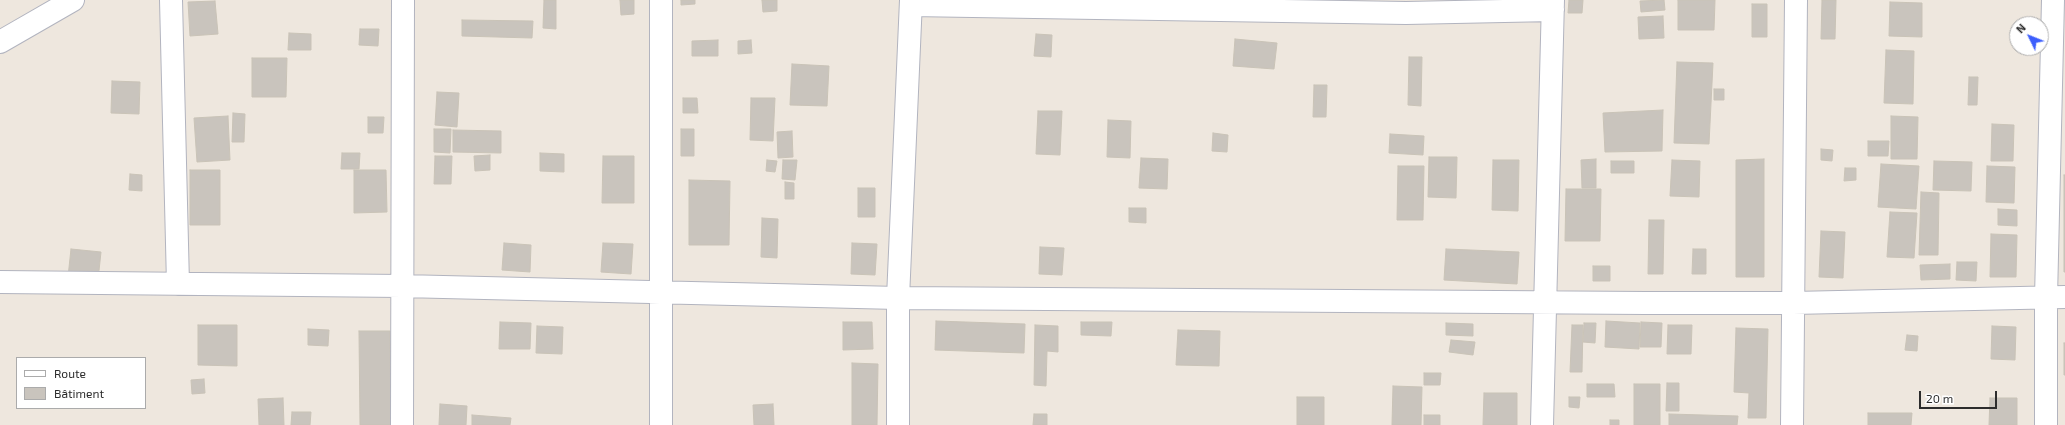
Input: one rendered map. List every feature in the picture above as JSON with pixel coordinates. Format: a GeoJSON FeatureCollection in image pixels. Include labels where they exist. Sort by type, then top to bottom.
{"type":"FeatureCollection","features":[{"type":"Feature","properties":{"kind":"street"},"geometry":{"type":"LineString","coordinates":[[0,42],[73,0]]}},
{"type":"Feature","properties":{"kind":"street"},"geometry":{"type":"LineString","coordinates":[[171,0],[178,284]]}},
{"type":"Feature","properties":{"kind":"street"},"geometry":{"type":"LineString","coordinates":[[402,425],[403,0]]}},
{"type":"Feature","properties":{"kind":"street"},"geometry":{"type":"LineString","coordinates":[[660,425],[661,0]]}},
{"type":"Feature","properties":{"kind":"street"},"geometry":{"type":"LineString","coordinates":[[1792,425],[1796,0]]}},
{"type":"Feature","properties":{"kind":"street"},"geometry":{"type":"LineString","coordinates":[[2046,425],[2055,297],[2059,29],[2053,0]]}},
{"type":"Feature","properties":{"kind":"street"},"geometry":{"type":"LineString","coordinates":[[898,425],[898,298],[911,2],[1406,13],[1553,5],[1544,302],[1542,425]]}},
{"type":"Feature","properties":{"kind":"street"},"geometry":{"type":"LineString","coordinates":[[0,282],[402,286],[898,298],[1793,303],[2055,297]]}},
{"type":"Feature","properties":{"kind":"building"},"geometry":{"type":"Polygon","coordinates":[[[544,0],[556,0],[556,29],[543,28],[544,0]]]}},
{"type":"Feature","properties":{"kind":"building"},"geometry":{"type":"Polygon","coordinates":[[[620,0],[634,0],[634,14],[621,15],[620,0]]]}},
{"type":"Feature","properties":{"kind":"building"},"geometry":{"type":"Polygon","coordinates":[[[681,0],[695,0],[695,4],[681,5],[681,0]]]}},
{"type":"Feature","properties":{"kind":"building"},"geometry":{"type":"Polygon","coordinates":[[[762,0],[777,0],[777,11],[763,12],[762,0]]]}},
{"type":"Feature","properties":{"kind":"building"},"geometry":{"type":"Polygon","coordinates":[[[1569,0],[1583,0],[1582,13],[1568,13],[1569,0]]]}},
{"type":"Feature","properties":{"kind":"building"},"geometry":{"type":"Polygon","coordinates":[[[1664,0],[1665,10],[1641,12],[1640,1],[1664,0]]]}},
{"type":"Feature","properties":{"kind":"building"},"geometry":{"type":"Polygon","coordinates":[[[1678,0],[1715,0],[1714,30],[1678,30],[1678,0]]]}},
{"type":"Feature","properties":{"kind":"building"},"geometry":{"type":"Polygon","coordinates":[[[1822,0],[1836,0],[1835,39],[1821,39],[1822,0]]]}},
{"type":"Feature","properties":{"kind":"building"},"geometry":{"type":"Polygon","coordinates":[[[215,1],[218,34],[190,36],[188,2],[215,1]]]}},
{"type":"Feature","properties":{"kind":"building"},"geometry":{"type":"Polygon","coordinates":[[[1890,2],[1922,3],[1922,37],[1889,36],[1890,2]]]}},
{"type":"Feature","properties":{"kind":"building"},"geometry":{"type":"Polygon","coordinates":[[[1752,4],[1767,4],[1767,37],[1752,37],[1752,4]]]}},
{"type":"Feature","properties":{"kind":"building"},"geometry":{"type":"Polygon","coordinates":[[[1663,16],[1664,38],[1639,39],[1638,17],[1663,16]]]}},
{"type":"Feature","properties":{"kind":"building"},"geometry":{"type":"Polygon","coordinates":[[[462,20],[533,21],[532,38],[462,36],[462,20]]]}},
{"type":"Feature","properties":{"kind":"building"},"geometry":{"type":"Polygon","coordinates":[[[360,29],[379,29],[378,46],[359,45],[360,29]]]}},
{"type":"Feature","properties":{"kind":"building"},"geometry":{"type":"Polygon","coordinates":[[[289,33],[311,34],[311,50],[288,50],[289,33]]]}},
{"type":"Feature","properties":{"kind":"building"},"geometry":{"type":"Polygon","coordinates":[[[1036,34],[1052,35],[1051,57],[1034,56],[1036,34]]]}},
{"type":"Feature","properties":{"kind":"building"},"geometry":{"type":"Polygon","coordinates":[[[1235,39],[1277,43],[1274,69],[1233,66],[1235,39]]]}},
{"type":"Feature","properties":{"kind":"building"},"geometry":{"type":"Polygon","coordinates":[[[718,40],[718,56],[692,56],[692,41],[718,40]]]}},
{"type":"Feature","properties":{"kind":"building"},"geometry":{"type":"Polygon","coordinates":[[[751,40],[752,53],[738,54],[738,41],[751,40]]]}},
{"type":"Feature","properties":{"kind":"building"},"geometry":{"type":"Polygon","coordinates":[[[1886,50],[1914,51],[1913,104],[1884,103],[1886,50]]]}},
{"type":"Feature","properties":{"kind":"building"},"geometry":{"type":"Polygon","coordinates":[[[1409,57],[1422,57],[1421,106],[1408,105],[1409,57]]]}},
{"type":"Feature","properties":{"kind":"building"},"geometry":{"type":"Polygon","coordinates":[[[252,58],[287,58],[286,97],[252,97],[252,58]]]}},
{"type":"Feature","properties":{"kind":"building"},"geometry":{"type":"Polygon","coordinates":[[[1677,62],[1713,63],[1709,144],[1674,143],[1677,62]]]}},
{"type":"Feature","properties":{"kind":"building"},"geometry":{"type":"Polygon","coordinates":[[[792,64],[829,66],[827,106],[790,105],[792,64]]]}},
{"type":"Feature","properties":{"kind":"building"},"geometry":{"type":"Polygon","coordinates":[[[1969,77],[1978,77],[1977,105],[1968,105],[1969,77]]]}},
{"type":"Feature","properties":{"kind":"building"},"geometry":{"type":"Polygon","coordinates":[[[112,81],[140,82],[139,114],[111,113],[112,81]]]}},
{"type":"Feature","properties":{"kind":"building"},"geometry":{"type":"Polygon","coordinates":[[[1314,85],[1327,85],[1326,117],[1313,117],[1314,85]]]}},
{"type":"Feature","properties":{"kind":"building"},"geometry":{"type":"Polygon","coordinates":[[[1714,89],[1724,89],[1724,100],[1714,100],[1714,89]]]}},
{"type":"Feature","properties":{"kind":"building"},"geometry":{"type":"Polygon","coordinates":[[[437,92],[459,93],[457,127],[435,125],[437,92]]]}},
{"type":"Feature","properties":{"kind":"building"},"geometry":{"type":"Polygon","coordinates":[[[683,98],[697,98],[698,113],[683,113],[683,98]]]}},
{"type":"Feature","properties":{"kind":"building"},"geometry":{"type":"Polygon","coordinates":[[[751,98],[775,98],[773,141],[750,140],[751,98]]]}},
{"type":"Feature","properties":{"kind":"building"},"geometry":{"type":"Polygon","coordinates":[[[1663,110],[1662,151],[1605,152],[1603,113],[1663,110]]]}},
{"type":"Feature","properties":{"kind":"building"},"geometry":{"type":"Polygon","coordinates":[[[1038,111],[1062,111],[1060,155],[1036,154],[1038,111]]]}},
{"type":"Feature","properties":{"kind":"building"},"geometry":{"type":"Polygon","coordinates":[[[233,113],[245,114],[244,142],[232,142],[233,113]]]}},
{"type":"Feature","properties":{"kind":"building"},"geometry":{"type":"Polygon","coordinates":[[[228,116],[230,160],[197,162],[194,118],[228,116]]]}},
{"type":"Feature","properties":{"kind":"building"},"geometry":{"type":"Polygon","coordinates":[[[1891,116],[1918,117],[1917,159],[1891,159],[1891,116]]]}},
{"type":"Feature","properties":{"kind":"building"},"geometry":{"type":"Polygon","coordinates":[[[368,117],[384,117],[383,133],[368,133],[368,117]]]}},
{"type":"Feature","properties":{"kind":"building"},"geometry":{"type":"Polygon","coordinates":[[[1108,120],[1131,121],[1130,158],[1107,157],[1108,120]]]}},
{"type":"Feature","properties":{"kind":"building"},"geometry":{"type":"Polygon","coordinates":[[[1992,124],[2014,125],[2013,161],[1991,161],[1992,124]]]}},
{"type":"Feature","properties":{"kind":"building"},"geometry":{"type":"Polygon","coordinates":[[[434,129],[451,129],[450,153],[434,152],[434,129]]]}},
{"type":"Feature","properties":{"kind":"building"},"geometry":{"type":"Polygon","coordinates":[[[681,129],[694,129],[694,156],[681,156],[681,129]]]}},
{"type":"Feature","properties":{"kind":"building"},"geometry":{"type":"Polygon","coordinates":[[[453,130],[501,131],[501,153],[453,152],[453,130]]]}},
{"type":"Feature","properties":{"kind":"building"},"geometry":{"type":"Polygon","coordinates":[[[792,131],[793,157],[778,158],[777,132],[792,131]]]}},
{"type":"Feature","properties":{"kind":"building"},"geometry":{"type":"Polygon","coordinates":[[[1213,133],[1228,135],[1227,152],[1212,151],[1213,133]]]}},
{"type":"Feature","properties":{"kind":"building"},"geometry":{"type":"Polygon","coordinates":[[[1390,134],[1424,136],[1423,155],[1389,153],[1390,134]]]}},
{"type":"Feature","properties":{"kind":"building"},"geometry":{"type":"Polygon","coordinates":[[[1868,141],[1889,141],[1888,156],[1868,156],[1868,141]]]}},
{"type":"Feature","properties":{"kind":"building"},"geometry":{"type":"Polygon","coordinates":[[[1821,149],[1833,150],[1832,161],[1821,160],[1821,149]]]}},
{"type":"Feature","properties":{"kind":"building"},"geometry":{"type":"Polygon","coordinates":[[[342,153],[360,153],[359,169],[341,169],[342,153]]]}},
{"type":"Feature","properties":{"kind":"building"},"geometry":{"type":"Polygon","coordinates":[[[540,153],[564,154],[564,172],[540,171],[540,153]]]}},
{"type":"Feature","properties":{"kind":"building"},"geometry":{"type":"Polygon","coordinates":[[[490,155],[490,170],[475,171],[474,156],[490,155]]]}},
{"type":"Feature","properties":{"kind":"building"},"geometry":{"type":"Polygon","coordinates":[[[435,156],[452,156],[451,184],[434,184],[435,156]]]}},
{"type":"Feature","properties":{"kind":"building"},"geometry":{"type":"Polygon","coordinates":[[[603,156],[634,156],[634,203],[602,203],[603,156]]]}},
{"type":"Feature","properties":{"kind":"building"},"geometry":{"type":"Polygon","coordinates":[[[1429,157],[1457,157],[1456,198],[1428,197],[1429,157]]]}},
{"type":"Feature","properties":{"kind":"building"},"geometry":{"type":"Polygon","coordinates":[[[1141,158],[1168,159],[1167,189],[1139,188],[1141,158]]]}},
{"type":"Feature","properties":{"kind":"building"},"geometry":{"type":"Polygon","coordinates":[[[1596,159],[1596,188],[1582,188],[1581,160],[1596,159]]]}},
{"type":"Feature","properties":{"kind":"building"},"geometry":{"type":"Polygon","coordinates":[[[1764,159],[1764,277],[1736,277],[1736,160],[1764,159]]]}},
{"type":"Feature","properties":{"kind":"building"},"geometry":{"type":"Polygon","coordinates":[[[767,160],[777,161],[775,172],[766,171],[767,160]]]}},
{"type":"Feature","properties":{"kind":"building"},"geometry":{"type":"Polygon","coordinates":[[[783,160],[797,160],[795,180],[782,179],[783,160]]]}},
{"type":"Feature","properties":{"kind":"building"},"geometry":{"type":"Polygon","coordinates":[[[1493,160],[1519,160],[1518,211],[1492,210],[1493,160]]]}},
{"type":"Feature","properties":{"kind":"building"},"geometry":{"type":"Polygon","coordinates":[[[1672,160],[1700,161],[1699,197],[1670,196],[1672,160]]]}},
{"type":"Feature","properties":{"kind":"building"},"geometry":{"type":"Polygon","coordinates":[[[1611,161],[1634,161],[1634,173],[1611,173],[1611,161]]]}},
{"type":"Feature","properties":{"kind":"building"},"geometry":{"type":"Polygon","coordinates":[[[1934,161],[1972,162],[1971,191],[1933,190],[1934,161]]]}},
{"type":"Feature","properties":{"kind":"building"},"geometry":{"type":"Polygon","coordinates":[[[1881,164],[1919,166],[1916,209],[1878,207],[1881,164]]]}},
{"type":"Feature","properties":{"kind":"building"},"geometry":{"type":"Polygon","coordinates":[[[1398,166],[1424,166],[1423,220],[1397,220],[1398,166]]]}},
{"type":"Feature","properties":{"kind":"building"},"geometry":{"type":"Polygon","coordinates":[[[1987,166],[2015,167],[2014,203],[1986,202],[1987,166]]]}},
{"type":"Feature","properties":{"kind":"building"},"geometry":{"type":"Polygon","coordinates":[[[1845,168],[1856,168],[1856,180],[1844,181],[1845,168]]]}},
{"type":"Feature","properties":{"kind":"building"},"geometry":{"type":"Polygon","coordinates":[[[190,170],[220,170],[220,225],[190,225],[190,170]]]}},
{"type":"Feature","properties":{"kind":"building"},"geometry":{"type":"Polygon","coordinates":[[[354,170],[386,170],[387,212],[354,213],[354,170]]]}},
{"type":"Feature","properties":{"kind":"building"},"geometry":{"type":"Polygon","coordinates":[[[130,174],[142,175],[142,191],[129,190],[130,174]]]}},
{"type":"Feature","properties":{"kind":"building"},"geometry":{"type":"Polygon","coordinates":[[[2065,175],[2065,272],[2064,272],[2065,175]]]}},
{"type":"Feature","properties":{"kind":"building"},"geometry":{"type":"Polygon","coordinates":[[[689,180],[730,181],[729,245],[689,245],[689,180]]]}},
{"type":"Feature","properties":{"kind":"building"},"geometry":{"type":"Polygon","coordinates":[[[785,182],[794,183],[794,199],[785,199],[785,182]]]}},
{"type":"Feature","properties":{"kind":"building"},"geometry":{"type":"Polygon","coordinates":[[[858,188],[875,188],[875,217],[858,217],[858,188]]]}},
{"type":"Feature","properties":{"kind":"building"},"geometry":{"type":"Polygon","coordinates":[[[1566,189],[1601,189],[1600,241],[1565,241],[1566,189]]]}},
{"type":"Feature","properties":{"kind":"building"},"geometry":{"type":"Polygon","coordinates":[[[1921,192],[1939,193],[1938,255],[1919,255],[1921,192]]]}},
{"type":"Feature","properties":{"kind":"building"},"geometry":{"type":"Polygon","coordinates":[[[1129,208],[1146,208],[1146,223],[1129,222],[1129,208]]]}},
{"type":"Feature","properties":{"kind":"building"},"geometry":{"type":"Polygon","coordinates":[[[1998,209],[2017,210],[2017,226],[1998,225],[1998,209]]]}},
{"type":"Feature","properties":{"kind":"building"},"geometry":{"type":"Polygon","coordinates":[[[1890,212],[1917,213],[1914,258],[1887,257],[1890,212]]]}},
{"type":"Feature","properties":{"kind":"building"},"geometry":{"type":"Polygon","coordinates":[[[762,218],[778,219],[777,258],[761,257],[762,218]]]}},
{"type":"Feature","properties":{"kind":"building"},"geometry":{"type":"Polygon","coordinates":[[[1649,220],[1664,220],[1663,274],[1648,274],[1649,220]]]}},
{"type":"Feature","properties":{"kind":"building"},"geometry":{"type":"Polygon","coordinates":[[[1821,231],[1845,232],[1843,278],[1819,277],[1821,231]]]}},
{"type":"Feature","properties":{"kind":"building"},"geometry":{"type":"Polygon","coordinates":[[[1991,234],[2017,235],[2016,277],[1990,277],[1991,234]]]}},
{"type":"Feature","properties":{"kind":"building"},"geometry":{"type":"Polygon","coordinates":[[[504,243],[531,245],[530,272],[502,270],[504,243]]]}},
{"type":"Feature","properties":{"kind":"building"},"geometry":{"type":"Polygon","coordinates":[[[603,243],[633,244],[631,274],[601,272],[603,243]]]}},
{"type":"Feature","properties":{"kind":"building"},"geometry":{"type":"Polygon","coordinates":[[[852,243],[877,244],[875,275],[851,274],[852,243]]]}},
{"type":"Feature","properties":{"kind":"building"},"geometry":{"type":"Polygon","coordinates":[[[1040,247],[1064,248],[1062,275],[1039,274],[1040,247]]]}},
{"type":"Feature","properties":{"kind":"building"},"geometry":{"type":"Polygon","coordinates":[[[71,249],[101,252],[98,280],[68,277],[71,249]]]}},
{"type":"Feature","properties":{"kind":"building"},"geometry":{"type":"Polygon","coordinates":[[[1446,249],[1519,252],[1517,284],[1444,280],[1446,249]]]}},
{"type":"Feature","properties":{"kind":"building"},"geometry":{"type":"Polygon","coordinates":[[[1693,249],[1706,249],[1706,274],[1692,274],[1693,249]]]}},
{"type":"Feature","properties":{"kind":"building"},"geometry":{"type":"Polygon","coordinates":[[[1957,262],[1977,262],[1976,281],[1956,280],[1957,262]]]}},
{"type":"Feature","properties":{"kind":"building"},"geometry":{"type":"Polygon","coordinates":[[[1950,264],[1950,279],[1921,280],[1920,265],[1950,264]]]}},
{"type":"Feature","properties":{"kind":"building"},"geometry":{"type":"Polygon","coordinates":[[[1593,266],[1610,266],[1610,281],[1593,281],[1593,266]]]}},
{"type":"Feature","properties":{"kind":"building"},"geometry":{"type":"Polygon","coordinates":[[[936,321],[1025,324],[1024,353],[935,350],[936,321]]]}},
{"type":"Feature","properties":{"kind":"building"},"geometry":{"type":"Polygon","coordinates":[[[1606,321],[1640,323],[1639,349],[1605,347],[1606,321]]]}},
{"type":"Feature","properties":{"kind":"building"},"geometry":{"type":"Polygon","coordinates":[[[500,322],[531,323],[530,349],[499,349],[500,322]]]}},
{"type":"Feature","properties":{"kind":"building"},"geometry":{"type":"Polygon","coordinates":[[[843,322],[872,322],[873,349],[843,350],[843,322]]]}},
{"type":"Feature","properties":{"kind":"building"},"geometry":{"type":"Polygon","coordinates":[[[1081,322],[1112,322],[1111,336],[1081,335],[1081,322]]]}},
{"type":"Feature","properties":{"kind":"building"},"geometry":{"type":"Polygon","coordinates":[[[1641,322],[1662,323],[1661,347],[1640,347],[1641,322]]]}},
{"type":"Feature","properties":{"kind":"building"},"geometry":{"type":"Polygon","coordinates":[[[1446,323],[1473,324],[1473,336],[1446,335],[1446,323]]]}},
{"type":"Feature","properties":{"kind":"building"},"geometry":{"type":"Polygon","coordinates":[[[1584,323],[1596,323],[1595,343],[1583,342],[1584,323]]]}},
{"type":"Feature","properties":{"kind":"building"},"geometry":{"type":"Polygon","coordinates":[[[198,325],[237,325],[237,366],[198,365],[198,325]]]}},
{"type":"Feature","properties":{"kind":"building"},"geometry":{"type":"Polygon","coordinates":[[[1035,325],[1058,326],[1058,352],[1047,351],[1046,386],[1034,385],[1035,325]]]}},
{"type":"Feature","properties":{"kind":"building"},"geometry":{"type":"Polygon","coordinates":[[[1572,325],[1583,325],[1582,372],[1570,372],[1572,325]]]}},
{"type":"Feature","properties":{"kind":"building"},"geometry":{"type":"Polygon","coordinates":[[[1668,325],[1692,325],[1691,354],[1667,354],[1668,325]]]}},
{"type":"Feature","properties":{"kind":"building"},"geometry":{"type":"Polygon","coordinates":[[[537,326],[563,327],[562,354],[536,353],[537,326]]]}},
{"type":"Feature","properties":{"kind":"building"},"geometry":{"type":"Polygon","coordinates":[[[1992,326],[2016,327],[2015,360],[1991,359],[1992,326]]]}},
{"type":"Feature","properties":{"kind":"building"},"geometry":{"type":"Polygon","coordinates":[[[1736,328],[1768,329],[1766,418],[1748,418],[1749,393],[1734,392],[1736,328]]]}},
{"type":"Feature","properties":{"kind":"building"},"geometry":{"type":"Polygon","coordinates":[[[308,329],[329,330],[328,346],[308,345],[308,329]]]}},
{"type":"Feature","properties":{"kind":"building"},"geometry":{"type":"Polygon","coordinates":[[[1178,330],[1220,331],[1219,366],[1176,365],[1178,330]]]}},
{"type":"Feature","properties":{"kind":"building"},"geometry":{"type":"Polygon","coordinates":[[[359,331],[390,331],[391,425],[360,425],[359,331]]]}},
{"type":"Feature","properties":{"kind":"building"},"geometry":{"type":"Polygon","coordinates":[[[1907,335],[1918,336],[1917,351],[1905,350],[1907,335]]]}},
{"type":"Feature","properties":{"kind":"building"},"geometry":{"type":"Polygon","coordinates":[[[1451,340],[1475,342],[1473,355],[1449,352],[1451,340]]]}},
{"type":"Feature","properties":{"kind":"building"},"geometry":{"type":"Polygon","coordinates":[[[2065,343],[2065,375],[2064,375],[2065,343]]]}},
{"type":"Feature","properties":{"kind":"building"},"geometry":{"type":"Polygon","coordinates":[[[852,363],[878,364],[877,425],[852,425],[852,363]]]}},
{"type":"Feature","properties":{"kind":"building"},"geometry":{"type":"Polygon","coordinates":[[[1424,373],[1441,373],[1440,385],[1424,385],[1424,373]]]}},
{"type":"Feature","properties":{"kind":"building"},"geometry":{"type":"Polygon","coordinates":[[[204,379],[205,393],[192,394],[191,380],[204,379]]]}},
{"type":"Feature","properties":{"kind":"building"},"geometry":{"type":"Polygon","coordinates":[[[1667,383],[1679,383],[1679,411],[1666,411],[1667,383]]]}},
{"type":"Feature","properties":{"kind":"building"},"geometry":{"type":"Polygon","coordinates":[[[1587,384],[1614,384],[1615,397],[1587,397],[1587,384]]]}},
{"type":"Feature","properties":{"kind":"building"},"geometry":{"type":"Polygon","coordinates":[[[1634,384],[1660,384],[1660,425],[1634,425],[1634,384]]]}},
{"type":"Feature","properties":{"kind":"building"},"geometry":{"type":"Polygon","coordinates":[[[1393,386],[1422,387],[1421,425],[1392,425],[1393,386]]]}},
{"type":"Feature","properties":{"kind":"building"},"geometry":{"type":"Polygon","coordinates":[[[1484,393],[1517,393],[1517,425],[1483,425],[1484,393]]]}},
{"type":"Feature","properties":{"kind":"building"},"geometry":{"type":"Polygon","coordinates":[[[1297,397],[1324,397],[1324,425],[1297,425],[1297,397]]]}},
{"type":"Feature","properties":{"kind":"building"},"geometry":{"type":"Polygon","coordinates":[[[1569,397],[1580,397],[1579,408],[1569,407],[1569,397]]]}},
{"type":"Feature","properties":{"kind":"building"},"geometry":{"type":"Polygon","coordinates":[[[283,398],[284,425],[259,425],[258,399],[283,398]]]}},
{"type":"Feature","properties":{"kind":"building"},"geometry":{"type":"Polygon","coordinates":[[[1990,398],[2017,398],[2017,425],[1989,425],[1990,398]]]}},
{"type":"Feature","properties":{"kind":"building"},"geometry":{"type":"Polygon","coordinates":[[[440,404],[467,406],[466,425],[439,425],[440,404]]]}},
{"type":"Feature","properties":{"kind":"building"},"geometry":{"type":"Polygon","coordinates":[[[773,404],[774,425],[754,425],[753,405],[773,404]]]}},
{"type":"Feature","properties":{"kind":"building"},"geometry":{"type":"Polygon","coordinates":[[[292,412],[311,412],[310,425],[291,425],[292,412]]]}},
{"type":"Feature","properties":{"kind":"building"},"geometry":{"type":"Polygon","coordinates":[[[1868,413],[1912,413],[1911,425],[1868,425],[1868,413]]]}},
{"type":"Feature","properties":{"kind":"building"},"geometry":{"type":"Polygon","coordinates":[[[1034,414],[1047,414],[1047,425],[1033,425],[1034,414]]]}},
{"type":"Feature","properties":{"kind":"building"},"geometry":{"type":"Polygon","coordinates":[[[1669,414],[1738,416],[1737,425],[1669,425],[1669,414]]]}},
{"type":"Feature","properties":{"kind":"building"},"geometry":{"type":"Polygon","coordinates":[[[472,415],[511,418],[510,425],[472,425],[472,415]]]}},
{"type":"Feature","properties":{"kind":"building"},"geometry":{"type":"Polygon","coordinates":[[[1424,415],[1440,415],[1440,425],[1424,425],[1424,415]]]}},
{"type":"Feature","properties":{"kind":"building"},"geometry":{"type":"Polygon","coordinates":[[[1610,420],[1619,420],[1619,425],[1610,425],[1610,420]]]}}]}
